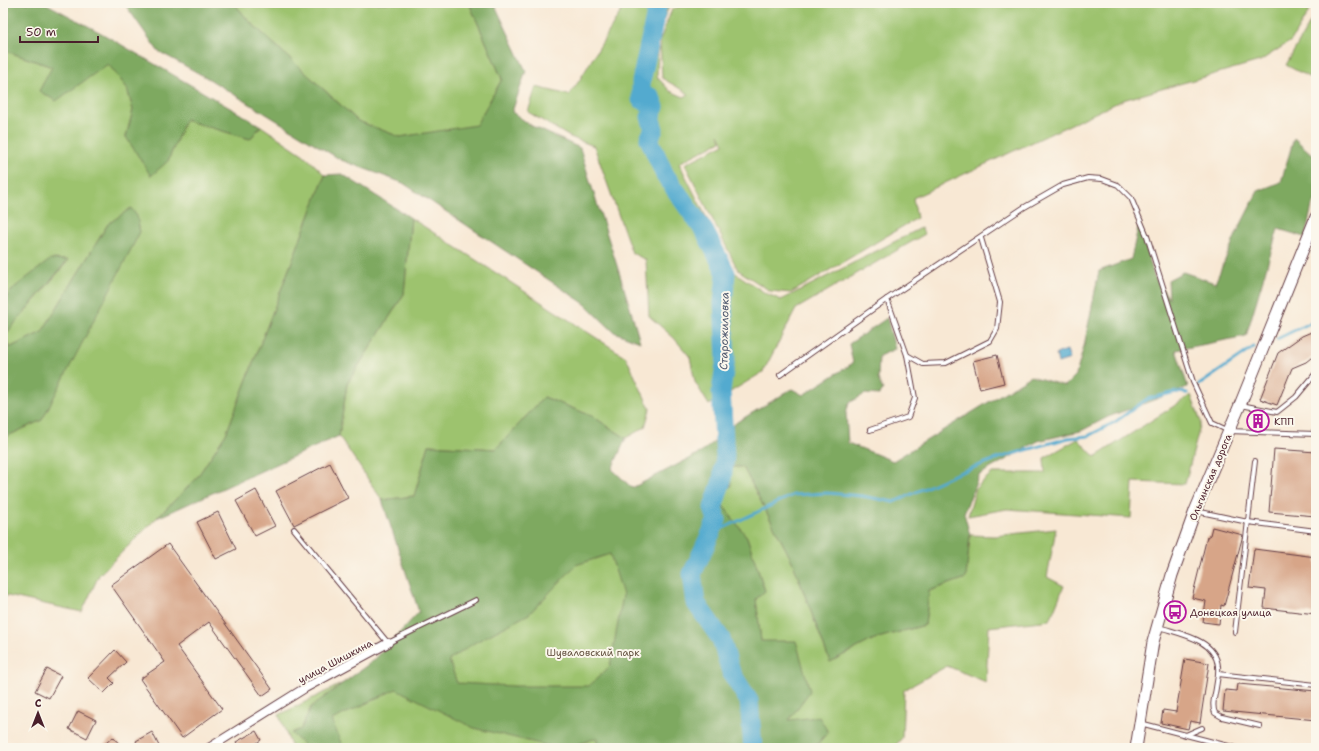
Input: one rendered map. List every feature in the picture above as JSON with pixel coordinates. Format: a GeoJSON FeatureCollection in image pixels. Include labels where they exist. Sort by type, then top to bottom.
{"type":"FeatureCollection","features":[{"type":"Feature","properties":{"kind":"street","name":"Ольгинская дорога"},"geometry":{"type":"LineString","coordinates":[[1136,748],[1156,626],[1172,575],[1195,511],[1240,405],[1316,217]]}},
{"type":"Feature","properties":{"kind":"street","name":"улица Шишкина"},"geometry":{"type":"LineString","coordinates":[[209,748],[305,688],[388,644]]}},
{"type":"Feature","properties":{"kind":"lane"},"geometry":{"type":"LineString","coordinates":[[780,375],[887,299],[981,238],[1023,208],[1063,186],[1088,178],[1102,179],[1118,185],[1131,198],[1147,236],[1193,382],[1212,423],[1229,431],[1316,434]]}},
{"type":"Feature","properties":{"kind":"lane"},"geometry":{"type":"LineString","coordinates":[[907,355],[923,364],[946,363],[990,341],[997,329],[1000,302],[981,238]]}},
{"type":"Feature","properties":{"kind":"lane"},"geometry":{"type":"LineString","coordinates":[[870,430],[908,417],[915,398],[907,355],[887,299]]}},
{"type":"Feature","properties":{"kind":"lane"},"geometry":{"type":"LineString","coordinates":[[1240,405],[1277,412],[1296,397],[1316,374]]}},
{"type":"Feature","properties":{"kind":"lane"},"geometry":{"type":"LineString","coordinates":[[1234,632],[1255,460]]}},
{"type":"Feature","properties":{"kind":"lane"},"geometry":{"type":"LineString","coordinates":[[1195,511],[1248,522],[1316,531]]}},
{"type":"Feature","properties":{"kind":"lane"},"geometry":{"type":"LineString","coordinates":[[294,529],[388,644]]}},
{"type":"Feature","properties":{"kind":"lane","name":"улица Шишкина"},"geometry":{"type":"LineString","coordinates":[[388,644],[476,600]]}},
{"type":"Feature","properties":{"kind":"lane"},"geometry":{"type":"LineString","coordinates":[[1156,626],[1191,637],[1203,643],[1212,651],[1217,660],[1218,674],[1213,705],[1215,713],[1222,717],[1260,726]]}},
{"type":"Feature","properties":{"kind":"lane"},"geometry":{"type":"LineString","coordinates":[[1218,674],[1316,685]]}},
{"type":"Feature","properties":{"kind":"lane"},"geometry":{"type":"LineString","coordinates":[[1140,723],[1236,748]]}},
{"type":"Feature","properties":{"kind":"lane"},"geometry":{"type":"LineString","coordinates":[[1186,735],[1202,728]]}},
{"type":"Feature","properties":{"kind":"green space"},"geometry":{"type":"Polygon","coordinates":[[[3,3],[45,3],[103,34],[261,126],[250,139],[185,120],[168,161],[151,176],[126,137],[133,110],[127,88],[108,64],[56,101],[39,91],[52,67],[3,50],[3,3]]]}},
{"type":"Feature","properties":{"kind":"green space"},"geometry":{"type":"Polygon","coordinates":[[[124,3],[234,3],[248,20],[358,121],[400,137],[476,125],[502,79],[469,3],[494,3],[526,71],[512,112],[532,126],[580,148],[640,342],[614,332],[585,304],[403,183],[341,160],[209,79],[158,51],[124,3]]]}},
{"type":"Feature","properties":{"kind":"green space"},"geometry":{"type":"Polygon","coordinates":[[[234,3],[469,3],[502,79],[476,126],[400,137],[358,121],[248,20],[234,3]]]}},
{"type":"Feature","properties":{"kind":"green space"},"geometry":{"type":"Polygon","coordinates":[[[626,3],[668,3],[669,6],[659,33],[657,77],[670,91],[684,97],[689,94],[662,78],[660,40],[672,9],[693,3],[1314,3],[1291,41],[1260,61],[1123,100],[913,198],[917,218],[791,293],[770,291],[738,270],[685,164],[724,144],[719,134],[721,141],[679,163],[734,272],[765,293],[781,300],[921,228],[925,234],[796,309],[763,372],[709,405],[695,382],[690,357],[674,338],[649,316],[646,260],[632,253],[594,146],[570,137],[528,112],[536,87],[569,95],[626,3]]]}},
{"type":"Feature","properties":{"kind":"green space"},"geometry":{"type":"Polygon","coordinates":[[[1316,12],[1316,81],[1286,65],[1316,12]]]}},
{"type":"Feature","properties":{"kind":"green space"},"geometry":{"type":"Polygon","coordinates":[[[3,50],[52,67],[108,63],[127,88],[133,110],[126,137],[168,161],[185,120],[250,139],[261,126],[304,155],[325,175],[226,434],[196,479],[99,575],[82,612],[3,595],[3,438],[42,420],[108,224],[42,332],[9,348],[5,335],[68,261],[15,287],[3,301],[3,50]]]}},
{"type":"Feature","properties":{"kind":"green space"},"geometry":{"type":"Polygon","coordinates":[[[1294,138],[1316,158],[1316,199],[1312,206],[1305,237],[1278,229],[1246,336],[1176,350],[1188,387],[1108,417],[1081,431],[1038,441],[979,475],[964,513],[970,535],[966,578],[929,591],[925,625],[874,639],[830,662],[792,561],[743,467],[730,467],[731,486],[718,499],[747,537],[765,591],[756,599],[761,641],[796,641],[810,691],[789,720],[819,717],[828,732],[814,748],[597,748],[597,738],[566,748],[557,748],[474,728],[396,689],[332,720],[343,748],[307,748],[291,733],[301,729],[311,707],[374,660],[419,612],[382,500],[414,496],[429,445],[496,449],[544,397],[592,416],[626,438],[612,469],[632,488],[702,452],[737,422],[792,389],[803,395],[853,363],[849,344],[887,318],[895,349],[879,356],[878,379],[883,390],[879,395],[865,394],[849,403],[846,413],[848,443],[893,461],[1031,376],[1065,386],[1076,375],[1084,346],[1099,271],[1131,259],[1139,223],[1154,276],[1169,299],[1168,280],[1183,272],[1215,283],[1239,228],[1258,191],[1281,182],[1294,138]],[[610,554],[576,565],[529,614],[474,643],[449,660],[457,683],[513,686],[589,686],[610,666],[623,595],[610,554]]]}},
{"type":"Feature","properties":{"kind":"green space"},"geometry":{"type":"Polygon","coordinates":[[[342,174],[411,218],[404,294],[347,384],[339,436],[157,518],[196,479],[226,434],[325,175],[342,174]]]}},
{"type":"Feature","properties":{"kind":"green space"},"geometry":{"type":"Polygon","coordinates":[[[131,208],[137,216],[140,232],[42,420],[3,438],[3,301],[15,287],[51,259],[68,260],[5,335],[9,348],[42,332],[108,224],[131,208]]]}},
{"type":"Feature","properties":{"kind":"green space"},"geometry":{"type":"Polygon","coordinates":[[[411,218],[626,357],[650,409],[645,427],[626,438],[592,416],[544,397],[496,449],[429,445],[414,496],[382,500],[339,436],[347,384],[404,294],[411,218]]]}},
{"type":"Feature","properties":{"kind":"green space"},"geometry":{"type":"Polygon","coordinates":[[[1191,395],[1201,422],[1185,484],[1133,482],[1131,518],[1007,509],[968,516],[976,488],[992,473],[1045,473],[1044,458],[1078,439],[1095,457],[1191,395]]]}},
{"type":"Feature","properties":{"kind":"green space","name":"Шуваловский парк"},"geometry":{"type":"Polygon","coordinates":[[[693,456],[706,463],[728,748],[292,748],[279,715],[497,606],[610,509],[693,456]]]}},
{"type":"Feature","properties":{"kind":"green space"},"geometry":{"type":"Polygon","coordinates":[[[729,467],[743,467],[792,561],[830,662],[874,639],[925,625],[929,591],[966,578],[970,535],[995,536],[1056,529],[1047,577],[1064,586],[1050,620],[989,627],[986,682],[947,666],[904,690],[902,738],[893,748],[814,748],[828,732],[789,720],[761,641],[756,599],[765,591],[747,537],[718,499],[731,486],[729,467]]]}},
{"type":"Feature","properties":{"kind":"water"},"geometry":{"type":"Polygon","coordinates":[[[1067,350],[1070,359],[1058,363],[1056,354],[1067,350]]]}},
{"type":"Feature","properties":{"kind":"building"},"geometry":{"type":"Polygon","coordinates":[[[1316,330],[1316,354],[1306,362],[1292,368],[1277,405],[1260,399],[1278,353],[1302,336],[1316,330]]]}},
{"type":"Feature","properties":{"kind":"building"},"geometry":{"type":"Polygon","coordinates":[[[997,355],[1004,383],[980,389],[973,361],[997,355]]]}},
{"type":"Feature","properties":{"kind":"building","name":"КПП"},"geometry":{"type":"Polygon","coordinates":[[[1253,416],[1264,416],[1263,425],[1253,425],[1253,416]]]}},
{"type":"Feature","properties":{"kind":"building"},"geometry":{"type":"Polygon","coordinates":[[[1274,449],[1316,452],[1316,516],[1269,512],[1274,449]]]}},
{"type":"Feature","properties":{"kind":"building"},"geometry":{"type":"Polygon","coordinates":[[[330,463],[348,498],[294,525],[276,491],[330,463]]]}},
{"type":"Feature","properties":{"kind":"building"},"geometry":{"type":"Polygon","coordinates":[[[256,490],[275,526],[255,536],[236,501],[256,490]]]}},
{"type":"Feature","properties":{"kind":"building"},"geometry":{"type":"Polygon","coordinates":[[[218,512],[236,549],[216,559],[197,522],[218,512]]]}},
{"type":"Feature","properties":{"kind":"building"},"geometry":{"type":"Polygon","coordinates":[[[1212,527],[1243,535],[1224,606],[1221,605],[1219,624],[1203,622],[1206,601],[1192,598],[1207,537],[1210,535],[1212,527]]]}},
{"type":"Feature","properties":{"kind":"building"},"geometry":{"type":"Polygon","coordinates":[[[168,544],[272,689],[262,696],[209,622],[177,646],[222,709],[182,738],[140,679],[165,662],[111,585],[168,544]]]}},
{"type":"Feature","properties":{"kind":"building"},"geometry":{"type":"Polygon","coordinates":[[[1254,549],[1316,557],[1316,614],[1264,608],[1266,590],[1249,588],[1254,549]]]}},
{"type":"Feature","properties":{"kind":"building"},"geometry":{"type":"Polygon","coordinates":[[[115,650],[126,662],[109,678],[114,683],[104,693],[88,678],[115,650]]]}},
{"type":"Feature","properties":{"kind":"building"},"geometry":{"type":"Polygon","coordinates":[[[1185,659],[1209,663],[1200,723],[1190,721],[1188,729],[1161,723],[1163,710],[1176,712],[1185,659]]]}},
{"type":"Feature","properties":{"kind":"building"},"geometry":{"type":"Polygon","coordinates":[[[47,669],[61,676],[49,698],[35,691],[47,669]]]}},
{"type":"Feature","properties":{"kind":"building"},"geometry":{"type":"Polygon","coordinates":[[[1238,684],[1316,691],[1316,720],[1223,711],[1225,690],[1237,691],[1238,684]]]}},
{"type":"Feature","properties":{"kind":"building"},"geometry":{"type":"Polygon","coordinates":[[[78,711],[96,720],[87,738],[69,729],[78,711]]]}},
{"type":"Feature","properties":{"kind":"building"},"geometry":{"type":"Polygon","coordinates":[[[256,731],[261,740],[249,748],[240,748],[236,742],[256,731]]]}},
{"type":"Feature","properties":{"kind":"building"},"geometry":{"type":"Polygon","coordinates":[[[152,732],[160,748],[139,748],[136,741],[152,732]]]}},
{"type":"Feature","properties":{"kind":"building"},"geometry":{"type":"Polygon","coordinates":[[[113,737],[123,748],[100,748],[113,737]]]}},
{"type":"Feature","properties":{"kind":"waterway","name":"Старожиловка"},"geometry":{"type":"LineString","coordinates":[[658,3],[641,82],[641,99],[645,101],[651,97],[655,107],[650,117],[654,129],[649,139],[665,175],[705,232],[726,273],[723,303],[726,358],[721,391],[725,456],[722,480],[713,508],[717,520],[692,574],[696,603],[721,639],[731,672],[749,701],[753,748]]}},
{"type":"Feature","properties":{"kind":"waterway"},"geometry":{"type":"LineString","coordinates":[[658,8],[676,3]]}},
{"type":"Feature","properties":{"kind":"waterway"},"geometry":{"type":"LineString","coordinates":[[1277,339],[1316,320]]}},
{"type":"Feature","properties":{"kind":"waterway"},"geometry":{"type":"LineString","coordinates":[[1199,385],[1254,347]]}},
{"type":"Feature","properties":{"kind":"waterway"},"geometry":{"type":"LineString","coordinates":[[711,534],[793,495],[827,493],[862,496],[894,502],[956,474],[999,458],[1068,438],[1088,436],[1115,422],[1147,399],[1176,392],[1187,393]]}},
{"type":"Feature","properties":{"kind":"place","name":"КПП"},"geometry":{"type":"Point","coordinates":[1258,421]}},
{"type":"Feature","properties":{"kind":"place","name":"Донецкая улица"},"geometry":{"type":"Point","coordinates":[1175,612]}}]}
